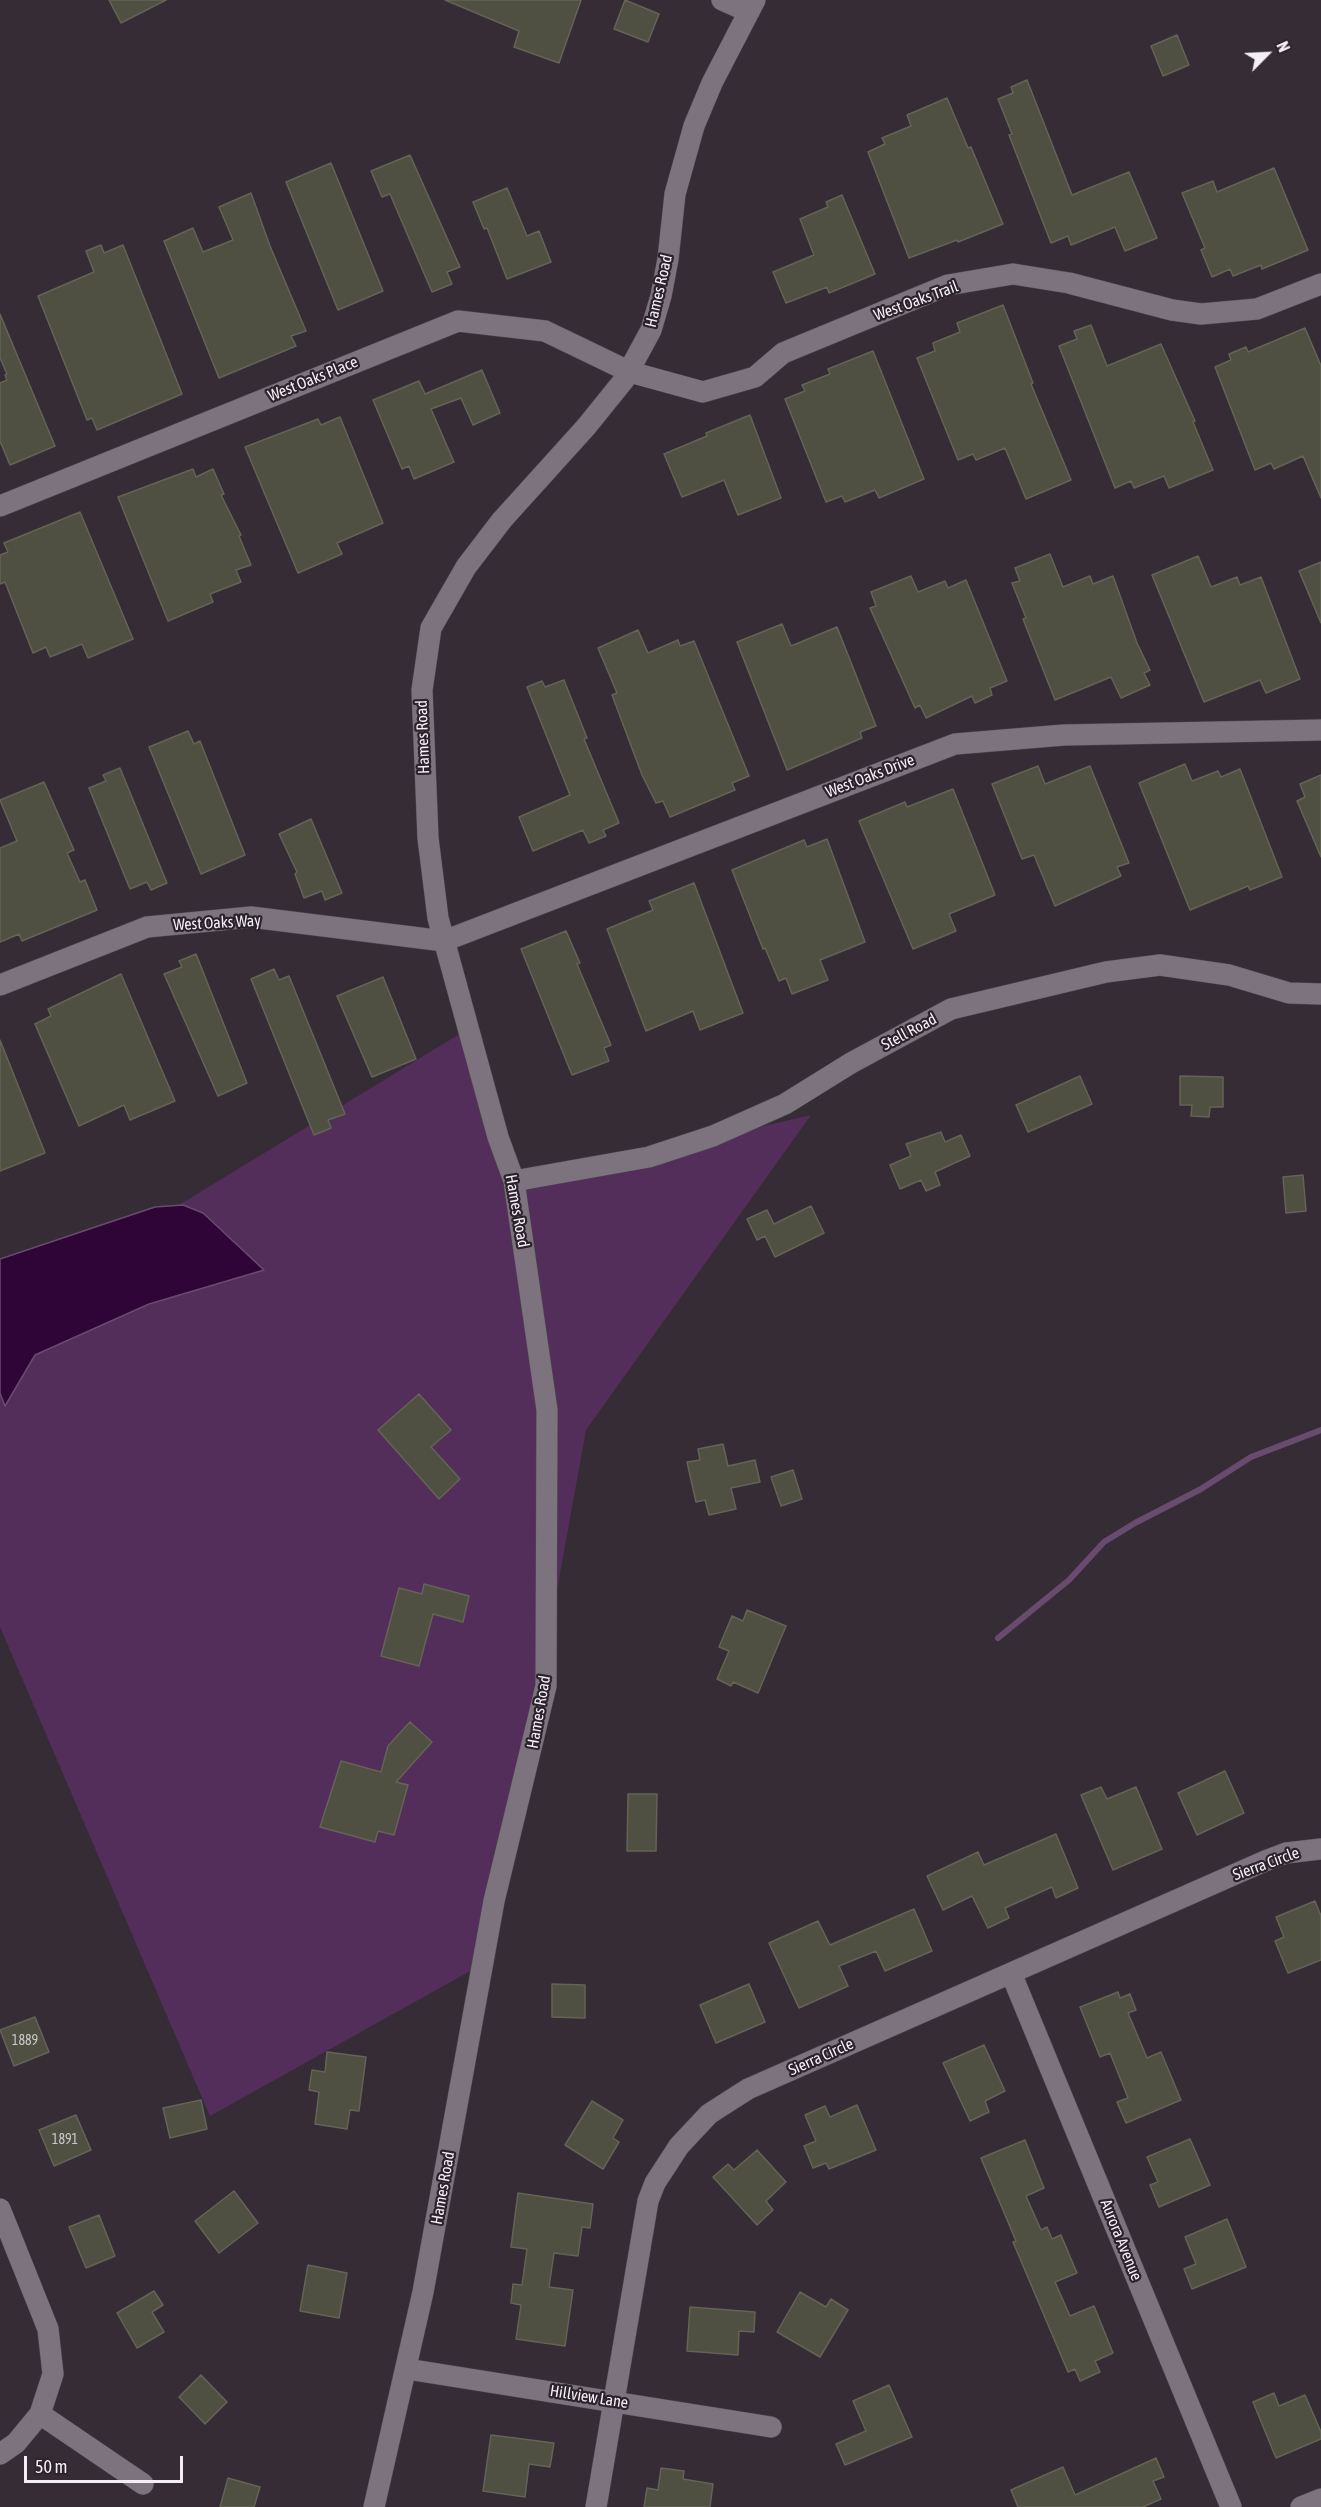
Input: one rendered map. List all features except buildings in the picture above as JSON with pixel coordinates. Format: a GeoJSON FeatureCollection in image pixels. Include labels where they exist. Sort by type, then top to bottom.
{"type":"FeatureCollection","features":[{"type":"Feature","properties":{"kind":"street"},"geometry":{"type":"LineString","coordinates":[[722,0],[752,6]]}},
{"type":"Feature","properties":{"kind":"street","name":"Hames Road"},"geometry":{"type":"LineString","coordinates":[[374,2507],[407,2369],[438,2214],[494,1901],[546,1686],[549,1557],[547,1410],[514,1181],[498,1137],[438,918],[429,854],[422,690],[431,628],[466,567],[502,520],[586,427],[630,372],[651,330],[661,296],[675,194],[694,126],[712,83],[752,6]]}},
{"type":"Feature","properties":{"kind":"street","name":"West Oaks Trail"},"geometry":{"type":"LineString","coordinates":[[630,372],[703,392],[755,377],[783,353],[948,285],[1013,274],[1069,283],[1172,310],[1201,314],[1257,309],[1321,284]]}},
{"type":"Feature","properties":{"kind":"street","name":"West Oaks Place"},"geometry":{"type":"LineString","coordinates":[[0,506],[458,321],[545,331],[630,372]]}},
{"type":"Feature","properties":{"kind":"street","name":"West Oaks Drive"},"geometry":{"type":"LineString","coordinates":[[444,941],[955,744],[1064,735],[1321,729]]}},
{"type":"Feature","properties":{"kind":"street","name":"West Oaks Way"},"geometry":{"type":"LineString","coordinates":[[0,985],[147,927],[251,917],[444,941]]}},
{"type":"Feature","properties":{"kind":"street","name":"Stell Road"},"geometry":{"type":"LineString","coordinates":[[514,1181],[649,1156],[713,1136],[785,1104],[851,1062],[951,1009],[1106,972],[1160,965],[1229,975],[1288,993],[1321,994]]}},
{"type":"Feature","properties":{"kind":"street","name":"Sierra Circle"},"geometry":{"type":"LineString","coordinates":[[596,2507],[648,2201],[665,2166],[692,2131],[709,2114],[748,2089],[1265,1861],[1286,1853],[1321,1849]]}},
{"type":"Feature","properties":{"kind":"street","name":"Aurora Avenue"},"geometry":{"type":"LineString","coordinates":[[1011,1973],[1231,2507]]}},
{"type":"Feature","properties":{"kind":"street"},"geometry":{"type":"LineString","coordinates":[[0,2209],[48,2329],[53,2374],[40,2414],[16,2443],[0,2454]]}},
{"type":"Feature","properties":{"kind":"street","name":"Hillview Lane"},"geometry":{"type":"LineString","coordinates":[[407,2369],[771,2427]]}},
{"type":"Feature","properties":{"kind":"street"},"geometry":{"type":"LineString","coordinates":[[40,2414],[143,2484]]}},
{"type":"Feature","properties":{"kind":"street"},"geometry":{"type":"LineString","coordinates":[[1301,2507],[1321,2499]]}},
{"type":"Feature","properties":{"kind":"shaded area"},"geometry":{"type":"Polygon","coordinates":[[[476,1024],[520,1183],[811,1115],[586,1430],[490,1960],[210,2116],[0,1627],[0,1314],[476,1024]]]}},
{"type":"Feature","properties":{"kind":"shaded area"},"geometry":{"type":"Polygon","coordinates":[[[183,1205],[203,1213],[264,1270],[149,1304],[35,1355],[5,1406],[0,1393],[0,1259],[155,1207],[183,1205]]]}},
{"type":"Feature","properties":{"kind":"waterway"},"geometry":{"type":"LineString","coordinates":[[998,1638],[1069,1580],[1104,1542],[1135,1523],[1201,1489],[1251,1457],[1321,1430]]}}]}
